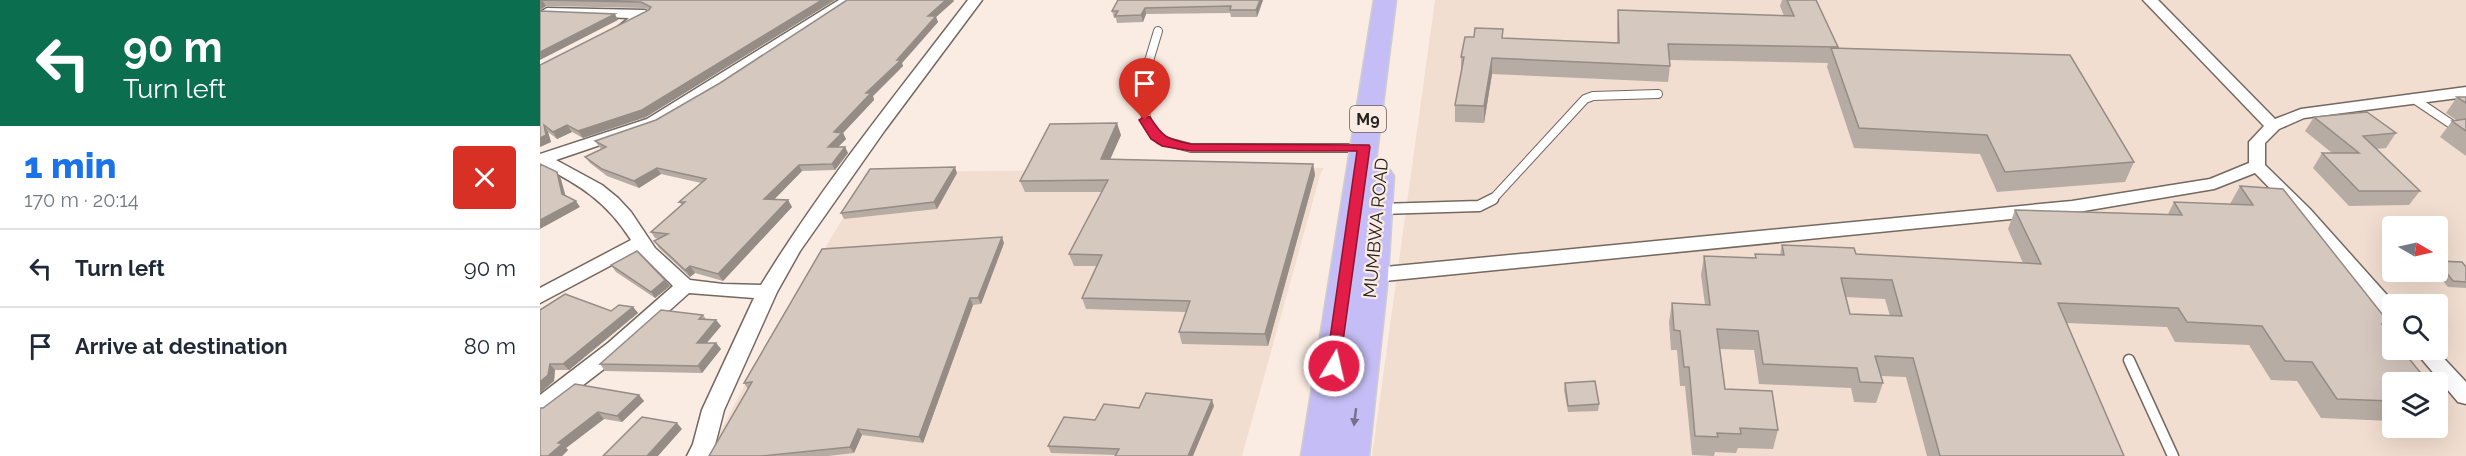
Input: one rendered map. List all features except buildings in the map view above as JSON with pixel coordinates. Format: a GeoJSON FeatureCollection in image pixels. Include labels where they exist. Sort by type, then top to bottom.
{"type":"FeatureCollection","features":[{"type":"Feature","properties":{"kind":"main road","name":"MUMBWA ROAD"},"geometry":{"type":"LineString","coordinates":[[1350,456],[1360,276],[1364,147],[1385,0]]}},
{"type":"Feature","properties":{"kind":"main road","name":"MUMBWA ROAD"},"geometry":{"type":"LineString","coordinates":[[1320,456],[1377,209],[1402,0]]}},
{"type":"Feature","properties":{"kind":"street"},"geometry":{"type":"LineString","coordinates":[[543,13],[571,0]]}},
{"type":"Feature","properties":{"kind":"street"},"geometry":{"type":"LineString","coordinates":[[541,160],[653,122],[690,101],[848,0]]}},
{"type":"Feature","properties":{"kind":"street"},"geometry":{"type":"LineString","coordinates":[[698,456],[704,445],[713,410],[767,292],[793,248],[975,0]]}},
{"type":"Feature","properties":{"kind":"street"},"geometry":{"type":"LineString","coordinates":[[2150,0],[2273,126]]}},
{"type":"Feature","properties":{"kind":"street"},"geometry":{"type":"LineString","coordinates":[[543,13],[645,14],[613,32]]}},
{"type":"Feature","properties":{"kind":"street"},"geometry":{"type":"LineString","coordinates":[[2382,303],[2304,213],[2256,166],[2257,142],[2273,126],[2301,114],[2456,96]]}},
{"type":"Feature","properties":{"kind":"street"},"geometry":{"type":"LineString","coordinates":[[541,160],[596,189],[625,216],[641,242],[663,269],[685,286],[732,292],[767,292]]}},
{"type":"Feature","properties":{"kind":"street"},"geometry":{"type":"LineString","coordinates":[[1360,276],[2072,207],[2214,184],[2256,166]]}},
{"type":"Feature","properties":{"kind":"street"},"geometry":{"type":"LineString","coordinates":[[540,296],[641,242]]}},
{"type":"Feature","properties":{"kind":"street"},"geometry":{"type":"LineString","coordinates":[[540,406],[580,379],[621,346],[685,286]]}},
{"type":"Feature","properties":{"kind":"street"},"geometry":{"type":"LineString","coordinates":[[2433,360],[2466,396]]}},
{"type":"Feature","properties":{"kind":"lane"},"geometry":{"type":"LineString","coordinates":[[1158,31],[1141,94],[1145,120],[1155,136],[1167,143],[1191,148],[1364,147]]}},
{"type":"Feature","properties":{"kind":"lane"},"geometry":{"type":"LineString","coordinates":[[1377,209],[1479,206],[1492,200],[1585,99],[1593,96],[1658,94]]}},
{"type":"Feature","properties":{"kind":"lane"},"geometry":{"type":"LineString","coordinates":[[2415,99],[2466,134]]}},
{"type":"Feature","properties":{"kind":"lane"},"geometry":{"type":"LineString","coordinates":[[2129,360],[2173,456]]}},
{"type":"Feature","properties":{"kind":"shaded area"},"geometry":{"type":"Polygon","coordinates":[[[1435,0],[2466,0],[2466,456],[1372,456],[1435,0]]]}},
{"type":"Feature","properties":{"kind":"shaded area"},"geometry":{"type":"Polygon","coordinates":[[[1324,168],[1242,456],[707,456],[764,349],[871,172],[1324,168]]]}},
{"type":"Feature","properties":{"kind":"route"},"geometry":{"type":"LineString","coordinates":[[1145,120],[1155,136],[1167,143],[1191,148],[1364,147],[1334,366]]}}]}
